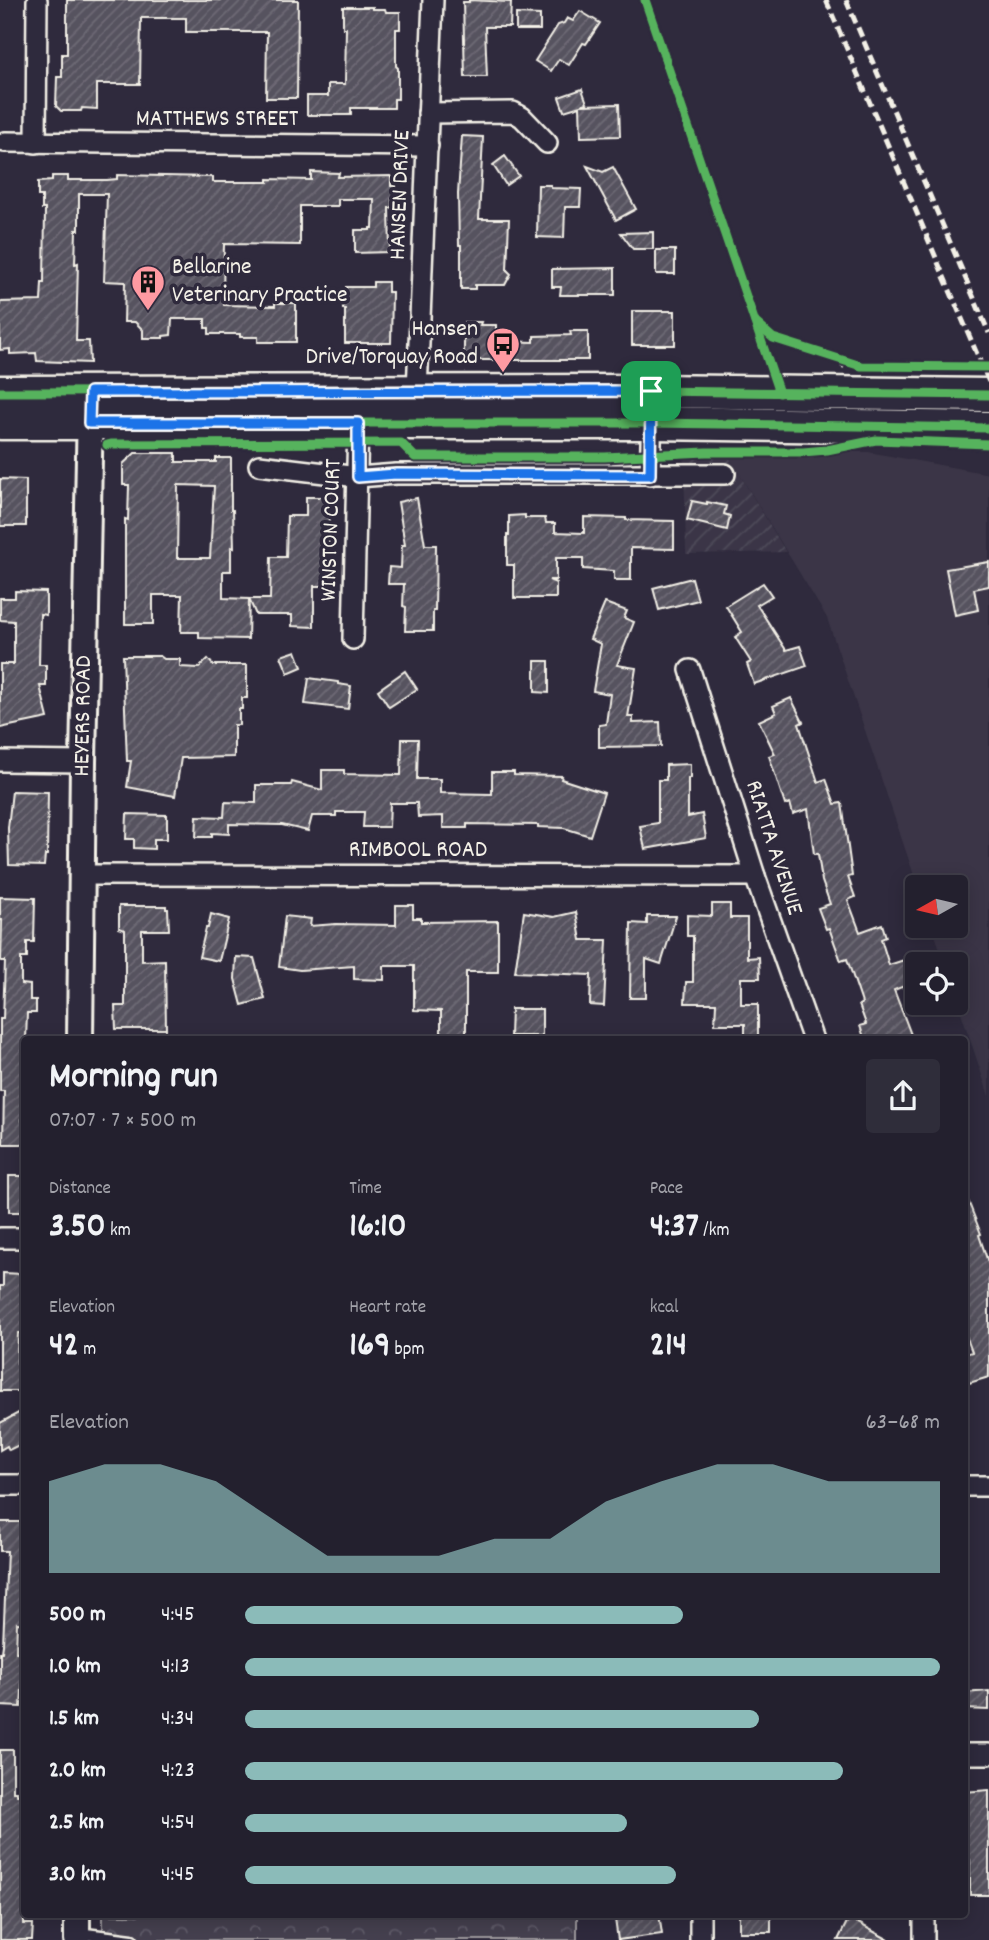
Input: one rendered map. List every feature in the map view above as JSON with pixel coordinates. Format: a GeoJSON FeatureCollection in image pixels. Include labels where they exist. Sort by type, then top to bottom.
{"type":"FeatureCollection","features":[{"type":"Feature","properties":{"kind":"main road"},"geometry":{"type":"LineString","coordinates":[[0,423],[90,408],[417,391],[989,395]]}},
{"type":"Feature","properties":{"kind":"main road"},"geometry":{"type":"LineString","coordinates":[[0,392],[90,408],[358,423],[652,423],[989,428]]}},
{"type":"Feature","properties":{"kind":"street"},"geometry":{"type":"LineString","coordinates":[[36,143],[37,0]]}},
{"type":"Feature","properties":{"kind":"street","name":"HANSEN DRIVE"},"geometry":{"type":"LineString","coordinates":[[417,391],[433,0]]}},
{"type":"Feature","properties":{"kind":"street"},"geometry":{"type":"LineString","coordinates":[[428,113],[513,113],[522,117],[547,143]]}},
{"type":"Feature","properties":{"kind":"street","name":"MATTHEWS STREET"},"geometry":{"type":"LineString","coordinates":[[5,142],[428,146]]}},
{"type":"Feature","properties":{"kind":"street"},"geometry":{"type":"LineString","coordinates":[[650,475],[651,391]]}},
{"type":"Feature","properties":{"kind":"street","name":"HEYERS ROAD"},"geometry":{"type":"LineString","coordinates":[[80,1036],[90,408]]}},
{"type":"Feature","properties":{"kind":"street","name":"WINSTON COURT"},"geometry":{"type":"LineString","coordinates":[[353,639],[358,423]]}},
{"type":"Feature","properties":{"kind":"street"},"geometry":{"type":"LineString","coordinates":[[260,465],[358,477],[396,474],[724,474]]}},
{"type":"Feature","properties":{"kind":"street","name":"RIATTA AVENUE"},"geometry":{"type":"LineString","coordinates":[[690,670],[755,876],[812,1036]]}},
{"type":"Feature","properties":{"kind":"street"},"geometry":{"type":"LineString","coordinates":[[0,761],[83,762]]}},
{"type":"Feature","properties":{"kind":"street","name":"RIMBOOL ROAD"},"geometry":{"type":"LineString","coordinates":[[82,875],[755,876]]}},
{"type":"Feature","properties":{"kind":"street"},"geometry":{"type":"LineString","coordinates":[[0,1238],[21,1238]]}},
{"type":"Feature","properties":{"kind":"street"},"geometry":{"type":"LineString","coordinates":[[0,1485],[21,1485]]}},
{"type":"Feature","properties":{"kind":"street"},"geometry":{"type":"LineString","coordinates":[[968,1754],[989,1754]]}},
{"type":"Feature","properties":{"kind":"street"},"geometry":{"type":"LineString","coordinates":[[700,1918],[700,1940]]}},
{"type":"Feature","properties":{"kind":"street"},"geometry":{"type":"LineString","coordinates":[[924,1918],[924,1940]]}},
{"type":"Feature","properties":{"kind":"lane"},"geometry":{"type":"LineString","coordinates":[[77,1929],[132,1940]]}},
{"type":"Feature","properties":{"kind":"path"},"geometry":{"type":"LineString","coordinates":[[834,358],[854,364]]}},
{"type":"Feature","properties":{"kind":"shaded area"},"geometry":{"type":"Polygon","coordinates":[[[684,452],[726,452],[786,552],[686,554],[684,452]]]}},
{"type":"Feature","properties":{"kind":"shaded area"},"geometry":{"type":"Polygon","coordinates":[[[726,452],[868,452],[989,474],[989,1096],[962,1015],[968,1015],[968,952],[941,952],[936,938],[968,938],[968,875],[914,875],[827,618],[726,452]]]}},
{"type":"Feature","properties":{"kind":"green space"},"geometry":{"type":"Polygon","coordinates":[[[103,1918],[577,1918],[577,1940],[103,1940],[103,1918]]]}},
{"type":"Feature","properties":{"kind":"building"},"geometry":{"type":"Polygon","coordinates":[[[67,0],[298,0],[297,98],[266,98],[267,32],[186,32],[186,18],[141,18],[140,84],[97,84],[97,109],[61,111],[56,106],[57,77],[62,77],[62,54],[67,54],[67,0]]]}},
{"type":"Feature","properties":{"kind":"building"},"geometry":{"type":"Polygon","coordinates":[[[463,2],[511,2],[510,27],[485,27],[487,77],[465,77],[463,2]]]}},
{"type":"Feature","properties":{"kind":"building"},"geometry":{"type":"Polygon","coordinates":[[[343,7],[373,7],[385,9],[386,12],[400,12],[400,29],[396,29],[398,99],[394,99],[394,108],[351,108],[351,115],[307,115],[307,96],[328,96],[328,84],[345,84],[346,28],[343,28],[343,7]]]}},
{"type":"Feature","properties":{"kind":"building"},"geometry":{"type":"Polygon","coordinates":[[[580,11],[600,23],[569,65],[559,59],[551,71],[535,61],[558,25],[564,23],[567,18],[573,21],[580,11]]]}},
{"type":"Feature","properties":{"kind":"building"},"geometry":{"type":"Polygon","coordinates":[[[516,14],[540,15],[540,30],[516,30],[516,14]]]}},
{"type":"Feature","properties":{"kind":"building"},"geometry":{"type":"Polygon","coordinates":[[[582,89],[587,103],[581,105],[619,104],[620,136],[581,137],[580,106],[564,111],[559,97],[582,89]]]}},
{"type":"Feature","properties":{"kind":"building"},"geometry":{"type":"Polygon","coordinates":[[[462,136],[483,137],[479,219],[509,219],[507,270],[511,274],[505,285],[475,285],[475,289],[461,289],[458,194],[462,136]]]}},
{"type":"Feature","properties":{"kind":"building"},"geometry":{"type":"Polygon","coordinates":[[[505,156],[519,176],[506,185],[493,165],[505,156]]]}},
{"type":"Feature","properties":{"kind":"building"},"geometry":{"type":"Polygon","coordinates":[[[587,166],[603,172],[613,167],[636,209],[616,220],[587,166]]]}},
{"type":"Feature","properties":{"kind":"building"},"geometry":{"type":"Polygon","coordinates":[[[311,172],[339,173],[338,177],[391,176],[391,186],[396,186],[396,199],[392,199],[392,208],[389,208],[390,252],[355,253],[355,230],[373,228],[374,199],[338,199],[338,206],[300,206],[300,245],[224,244],[224,305],[275,306],[275,303],[296,303],[296,342],[258,342],[258,337],[240,337],[240,334],[209,334],[209,328],[205,328],[205,319],[172,319],[171,335],[163,338],[143,338],[143,330],[135,322],[124,322],[125,282],[104,281],[107,194],[79,194],[75,264],[78,263],[76,341],[89,341],[90,363],[37,361],[36,353],[10,354],[10,349],[0,350],[0,302],[41,301],[44,283],[45,209],[42,209],[42,196],[38,196],[38,182],[52,181],[52,176],[68,176],[68,180],[107,180],[117,179],[117,175],[213,177],[213,182],[268,182],[268,179],[311,180],[311,172]]]}},
{"type":"Feature","properties":{"kind":"building"},"geometry":{"type":"Polygon","coordinates":[[[538,185],[581,189],[580,207],[565,207],[564,238],[537,237],[538,185]]]}},
{"type":"Feature","properties":{"kind":"building"},"geometry":{"type":"Polygon","coordinates":[[[653,232],[653,249],[633,249],[621,233],[653,232]]]}},
{"type":"Feature","properties":{"kind":"building"},"geometry":{"type":"Polygon","coordinates":[[[656,250],[675,250],[675,274],[656,274],[656,250]]]}},
{"type":"Feature","properties":{"kind":"building"},"geometry":{"type":"Polygon","coordinates":[[[615,268],[615,295],[560,295],[561,287],[552,287],[552,269],[615,268]]]}},
{"type":"Feature","properties":{"kind":"building"},"geometry":{"type":"Polygon","coordinates":[[[373,282],[388,282],[388,292],[392,292],[391,343],[345,343],[343,295],[346,295],[346,287],[373,287],[373,282]]]}},
{"type":"Feature","properties":{"kind":"building"},"geometry":{"type":"Polygon","coordinates":[[[632,311],[675,311],[675,345],[632,345],[632,311]]]}},
{"type":"Feature","properties":{"kind":"building"},"geometry":{"type":"Polygon","coordinates":[[[464,322],[496,325],[496,332],[501,332],[501,341],[534,342],[534,336],[571,335],[570,331],[588,331],[588,360],[464,360],[464,322]]]}},
{"type":"Feature","properties":{"kind":"building"},"geometry":{"type":"Polygon","coordinates":[[[135,453],[176,453],[176,462],[216,462],[216,458],[231,458],[234,548],[231,547],[231,571],[223,571],[223,598],[249,599],[248,639],[199,638],[199,632],[181,632],[182,595],[153,595],[153,624],[125,624],[125,519],[128,520],[129,485],[123,485],[123,464],[135,453]],[[178,485],[177,558],[210,558],[214,486],[178,485]]]}},
{"type":"Feature","properties":{"kind":"building"},"geometry":{"type":"Polygon","coordinates":[[[0,479],[26,480],[26,526],[0,526],[0,479]]]}},
{"type":"Feature","properties":{"kind":"building"},"geometry":{"type":"Polygon","coordinates":[[[306,497],[329,497],[328,586],[314,586],[314,627],[292,626],[292,615],[256,615],[249,599],[270,599],[271,557],[286,557],[287,516],[306,516],[306,497]]]}},
{"type":"Feature","properties":{"kind":"building"},"geometry":{"type":"Polygon","coordinates":[[[417,498],[425,545],[436,545],[433,631],[405,631],[404,584],[388,584],[389,567],[401,568],[402,545],[405,545],[398,502],[417,498]]]}},
{"type":"Feature","properties":{"kind":"building"},"geometry":{"type":"Polygon","coordinates":[[[692,501],[726,506],[724,514],[730,516],[727,530],[687,520],[692,501]]]}},
{"type":"Feature","properties":{"kind":"building"},"geometry":{"type":"Polygon","coordinates":[[[525,515],[525,518],[545,518],[546,523],[555,523],[555,532],[584,533],[584,517],[674,521],[674,549],[631,548],[631,580],[614,580],[614,571],[583,569],[583,558],[556,558],[556,580],[549,580],[556,583],[556,598],[514,598],[514,565],[507,565],[509,516],[525,515]]]}},
{"type":"Feature","properties":{"kind":"building"},"geometry":{"type":"Polygon","coordinates":[[[989,562],[989,586],[974,589],[978,610],[955,615],[946,569],[989,562]]]}},
{"type":"Feature","properties":{"kind":"building"},"geometry":{"type":"Polygon","coordinates":[[[692,578],[698,600],[659,610],[653,588],[692,578]]]}},
{"type":"Feature","properties":{"kind":"building"},"geometry":{"type":"Polygon","coordinates":[[[763,583],[772,596],[757,605],[786,650],[800,646],[807,666],[754,684],[747,664],[751,662],[735,637],[742,632],[726,606],[763,583]]]}},
{"type":"Feature","properties":{"kind":"building"},"geometry":{"type":"Polygon","coordinates":[[[15,591],[46,592],[46,615],[40,614],[39,665],[46,665],[46,686],[40,686],[48,718],[0,728],[0,664],[14,664],[14,621],[0,620],[0,598],[15,598],[15,591]]]}},
{"type":"Feature","properties":{"kind":"building"},"geometry":{"type":"Polygon","coordinates":[[[605,603],[627,611],[624,618],[634,622],[617,665],[636,668],[628,717],[633,717],[633,723],[660,722],[661,746],[599,747],[599,725],[606,724],[610,694],[593,691],[601,644],[590,639],[605,603]]]}},
{"type":"Feature","properties":{"kind":"building"},"geometry":{"type":"Polygon","coordinates":[[[296,651],[302,667],[288,673],[281,656],[296,651]]]}},
{"type":"Feature","properties":{"kind":"building"},"geometry":{"type":"Polygon","coordinates":[[[123,656],[180,659],[180,667],[199,668],[208,659],[213,665],[247,665],[247,698],[242,698],[239,725],[234,725],[234,757],[181,758],[175,796],[127,787],[131,761],[127,761],[123,656]]]}},
{"type":"Feature","properties":{"kind":"building"},"geometry":{"type":"Polygon","coordinates":[[[535,661],[549,661],[549,693],[535,692],[535,661]]]}},
{"type":"Feature","properties":{"kind":"building"},"geometry":{"type":"Polygon","coordinates":[[[405,671],[417,689],[389,707],[378,690],[405,671]]]}},
{"type":"Feature","properties":{"kind":"building"},"geometry":{"type":"Polygon","coordinates":[[[309,678],[351,686],[348,709],[305,704],[309,678]]]}},
{"type":"Feature","properties":{"kind":"building"},"geometry":{"type":"Polygon","coordinates":[[[791,698],[803,722],[799,724],[818,782],[826,779],[835,804],[842,803],[852,876],[848,877],[855,897],[848,900],[860,932],[882,924],[886,937],[881,939],[889,965],[904,960],[905,986],[894,990],[911,1036],[864,1036],[860,1026],[866,1024],[859,1005],[862,1003],[847,959],[841,961],[829,928],[826,929],[818,908],[830,904],[822,881],[818,854],[814,854],[808,809],[793,814],[790,803],[785,805],[769,756],[775,754],[759,721],[776,713],[773,706],[791,698]]]}},
{"type":"Feature","properties":{"kind":"building"},"geometry":{"type":"Polygon","coordinates":[[[402,739],[418,739],[417,779],[440,779],[440,793],[492,794],[492,772],[514,772],[514,775],[562,776],[561,779],[604,793],[590,836],[564,828],[538,825],[467,824],[467,828],[443,828],[443,816],[418,817],[417,803],[390,803],[389,827],[363,827],[364,812],[336,812],[336,816],[312,816],[308,831],[282,825],[229,824],[229,834],[212,833],[212,837],[196,837],[197,816],[224,817],[225,802],[256,803],[256,785],[291,785],[292,782],[322,790],[322,770],[344,770],[344,774],[401,775],[402,739]]]}},
{"type":"Feature","properties":{"kind":"building"},"geometry":{"type":"Polygon","coordinates":[[[690,764],[688,817],[702,814],[706,838],[645,849],[640,826],[658,823],[658,780],[666,780],[666,765],[690,764]]]}},
{"type":"Feature","properties":{"kind":"building"},"geometry":{"type":"Polygon","coordinates":[[[12,791],[48,792],[47,855],[44,866],[9,865],[8,828],[12,791]]]}},
{"type":"Feature","properties":{"kind":"building"},"geometry":{"type":"Polygon","coordinates":[[[127,814],[167,815],[167,839],[154,839],[154,849],[134,848],[134,839],[126,839],[127,814]]]}},
{"type":"Feature","properties":{"kind":"building"},"geometry":{"type":"Polygon","coordinates":[[[0,897],[35,898],[34,942],[27,942],[27,958],[21,958],[21,984],[30,985],[30,1000],[36,1000],[36,1013],[27,1013],[26,1036],[21,1036],[21,1144],[3,1144],[4,1091],[0,1091],[0,1019],[3,1019],[5,961],[1,961],[0,897]]]}},
{"type":"Feature","properties":{"kind":"building"},"geometry":{"type":"Polygon","coordinates":[[[712,904],[730,904],[730,918],[747,918],[747,958],[759,957],[760,978],[741,978],[741,1004],[758,1004],[758,1036],[745,1036],[745,1024],[715,1024],[716,1003],[685,1003],[686,982],[693,982],[693,936],[687,936],[687,915],[712,916],[712,904]]]}},
{"type":"Feature","properties":{"kind":"building"},"geometry":{"type":"Polygon","coordinates":[[[396,905],[413,905],[413,918],[421,918],[421,922],[498,921],[498,972],[466,972],[466,1033],[441,1033],[441,1011],[414,1010],[414,966],[384,966],[384,980],[354,979],[354,966],[300,970],[279,967],[285,916],[311,919],[310,926],[396,925],[396,905]]]}},
{"type":"Feature","properties":{"kind":"building"},"geometry":{"type":"Polygon","coordinates":[[[119,906],[166,906],[168,909],[169,930],[142,930],[142,961],[165,960],[166,1029],[116,1029],[115,1006],[125,1006],[125,930],[119,928],[119,906]]]}},
{"type":"Feature","properties":{"kind":"building"},"geometry":{"type":"Polygon","coordinates":[[[524,912],[554,917],[576,912],[581,940],[607,940],[604,1006],[590,1005],[591,975],[515,972],[524,912]]]}},
{"type":"Feature","properties":{"kind":"building"},"geometry":{"type":"Polygon","coordinates":[[[211,914],[229,919],[219,961],[199,957],[211,914]]]}},
{"type":"Feature","properties":{"kind":"building"},"geometry":{"type":"Polygon","coordinates":[[[647,916],[676,916],[661,964],[646,959],[646,998],[630,998],[631,923],[647,924],[647,916]]]}},
{"type":"Feature","properties":{"kind":"building"},"geometry":{"type":"Polygon","coordinates":[[[236,957],[254,958],[265,999],[242,1005],[235,979],[236,957]]]}},
{"type":"Feature","properties":{"kind":"building"},"geometry":{"type":"Polygon","coordinates":[[[511,1009],[542,1009],[542,1036],[510,1036],[511,1009]]]}},
{"type":"Feature","properties":{"kind":"building"},"geometry":{"type":"Polygon","coordinates":[[[9,1176],[21,1176],[21,1212],[9,1212],[9,1176]]]}},
{"type":"Feature","properties":{"kind":"building"},"geometry":{"type":"Polygon","coordinates":[[[968,1201],[989,1265],[989,1377],[969,1383],[968,1353],[972,1352],[968,1341],[968,1201]]]}},
{"type":"Feature","properties":{"kind":"building"},"geometry":{"type":"Polygon","coordinates":[[[3,1273],[21,1274],[21,1333],[18,1333],[17,1363],[21,1363],[21,1391],[0,1391],[0,1286],[3,1286],[3,1273]]]}},
{"type":"Feature","properties":{"kind":"building"},"geometry":{"type":"Polygon","coordinates":[[[21,1412],[21,1444],[9,1450],[7,1446],[0,1450],[0,1423],[21,1412]]]}},
{"type":"Feature","properties":{"kind":"building"},"geometry":{"type":"Polygon","coordinates":[[[0,1522],[21,1522],[21,1624],[17,1623],[16,1652],[21,1652],[21,1707],[0,1706],[0,1652],[3,1645],[7,1551],[0,1551],[0,1522]]]}},
{"type":"Feature","properties":{"kind":"building"},"geometry":{"type":"Polygon","coordinates":[[[989,1691],[989,1710],[968,1709],[968,1693],[989,1691]]]}},
{"type":"Feature","properties":{"kind":"building"},"geometry":{"type":"Polygon","coordinates":[[[0,1750],[13,1750],[13,1792],[21,1795],[21,1918],[24,1918],[24,1924],[33,1924],[32,1940],[0,1940],[0,1750]]]}},
{"type":"Feature","properties":{"kind":"building"},"geometry":{"type":"Polygon","coordinates":[[[989,1790],[989,1895],[970,1895],[968,1792],[989,1790]]]}},
{"type":"Feature","properties":{"kind":"building"},"geometry":{"type":"Polygon","coordinates":[[[660,1918],[662,1934],[618,1940],[615,1919],[660,1918]]]}},
{"type":"Feature","properties":{"kind":"building"},"geometry":{"type":"Polygon","coordinates":[[[739,1918],[771,1918],[771,1932],[739,1932],[739,1918]]]}},
{"type":"Feature","properties":{"kind":"building"},"geometry":{"type":"Polygon","coordinates":[[[849,1918],[889,1940],[838,1940],[849,1918]]]}},
{"type":"Feature","properties":{"kind":"railway"},"geometry":{"type":"LineString","coordinates":[[826,0],[989,382]]}},
{"type":"Feature","properties":{"kind":"railway"},"geometry":{"type":"LineString","coordinates":[[846,0],[989,333]]}},
{"type":"Feature","properties":{"kind":"cycle path"},"geometry":{"type":"LineString","coordinates":[[645,0],[779,393]]}},
{"type":"Feature","properties":{"kind":"cycle path"},"geometry":{"type":"LineString","coordinates":[[755,322],[773,338],[861,366],[989,367]]}},
{"type":"Feature","properties":{"kind":"cycle path"},"geometry":{"type":"LineString","coordinates":[[0,392],[651,391],[989,395]]}},
{"type":"Feature","properties":{"kind":"cycle path"},"geometry":{"type":"LineString","coordinates":[[293,423],[652,423],[989,428]]}},
{"type":"Feature","properties":{"kind":"cycle path"},"geometry":{"type":"LineString","coordinates":[[107,445],[401,443],[415,457],[605,457],[706,452],[803,452],[876,440],[989,444]]}},
{"type":"Feature","properties":{"kind":"place","name":"Bellarine Veterinary Practice"},"geometry":{"type":"Point","coordinates":[148,312]}},
{"type":"Feature","properties":{"kind":"place","name":"Hansen Drive/Torquay Road"},"geometry":{"type":"Point","coordinates":[503,374]}},
{"type":"Feature","properties":{"kind":"route"},"geometry":{"type":"LineString","coordinates":[[651,391],[650,475],[396,474],[358,477],[358,423],[89,423],[90,392],[651,391]]}}]}
